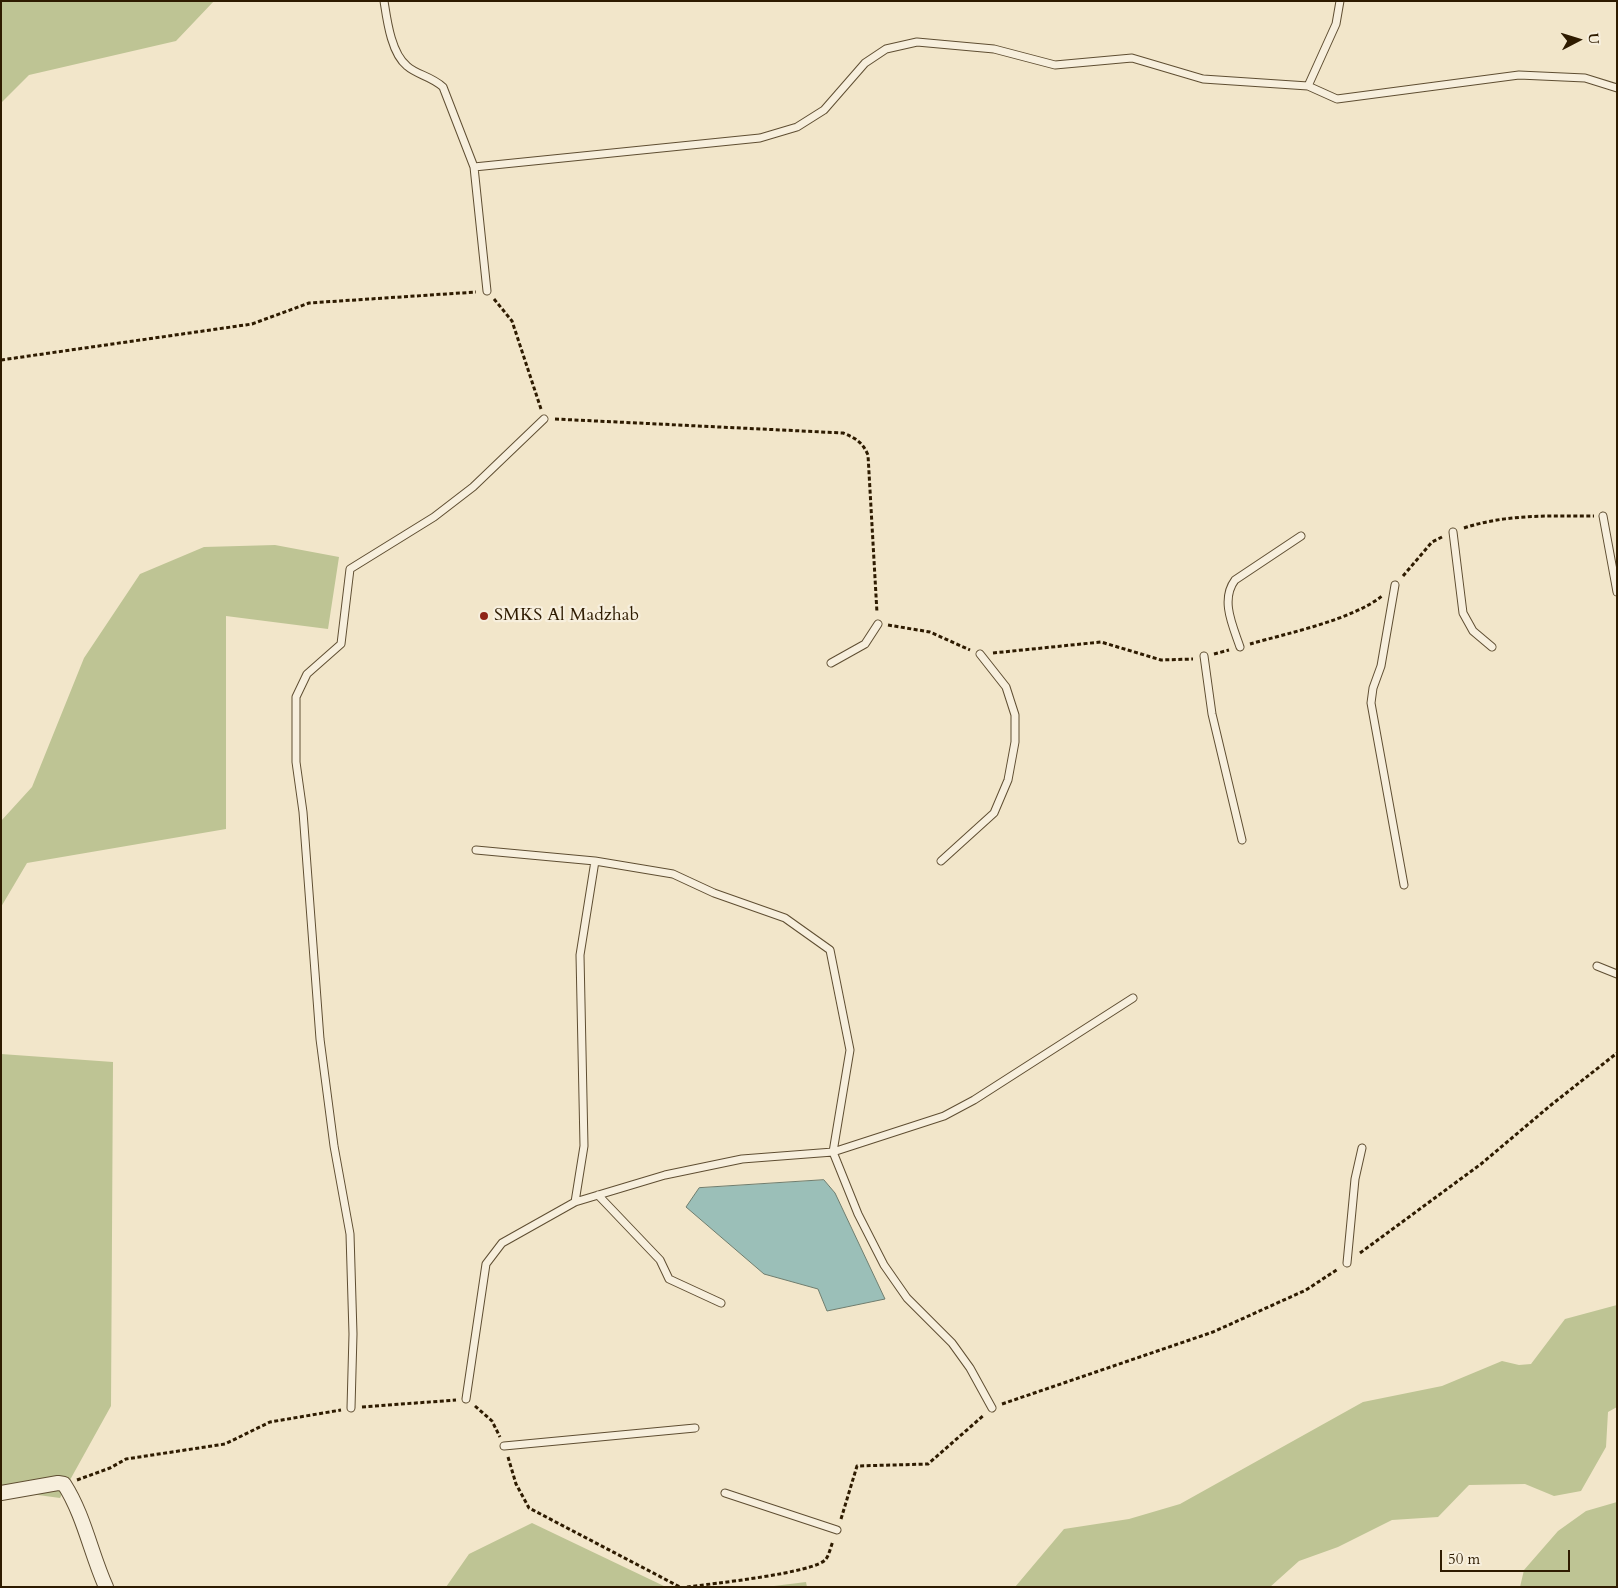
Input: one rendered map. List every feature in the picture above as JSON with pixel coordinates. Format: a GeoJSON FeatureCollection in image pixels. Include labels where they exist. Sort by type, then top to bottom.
{"type":"FeatureCollection","features":[{"type":"Feature","properties":{"kind":"street"},"geometry":{"type":"LineString","coordinates":[[1,1494],[58,1483],[64,1484],[72,1497],[97,1568],[106,1587]]}},
{"type":"Feature","properties":{"kind":"lane"},"geometry":{"type":"LineString","coordinates":[[384,1],[389,30],[397,54],[407,66],[435,80],[444,87],[474,167],[487,291]]}},
{"type":"Feature","properties":{"kind":"lane"},"geometry":{"type":"LineString","coordinates":[[1308,86],[1336,24],[1340,1]]}},
{"type":"Feature","properties":{"kind":"lane"},"geometry":{"type":"LineString","coordinates":[[474,167],[760,138],[797,127],[824,110],[865,63],[886,49],[917,42],[994,49],[1054,65],[1132,58],[1204,78],[1308,86],[1337,99],[1519,75],[1585,78],[1617,88]]}},
{"type":"Feature","properties":{"kind":"lane"},"geometry":{"type":"LineString","coordinates":[[351,1408],[353,1334],[350,1234],[334,1146],[320,1039],[303,812],[296,762],[296,697],[307,674],[342,644],[350,569],[434,518],[473,487],[544,419]]}},
{"type":"Feature","properties":{"kind":"lane"},"geometry":{"type":"LineString","coordinates":[[1603,516],[1617,592]]}},
{"type":"Feature","properties":{"kind":"lane"},"geometry":{"type":"LineString","coordinates":[[1454,532],[1463,613],[1474,631],[1492,647]]}},
{"type":"Feature","properties":{"kind":"lane"},"geometry":{"type":"LineString","coordinates":[[1240,647],[1227,607],[1230,587],[1235,580],[1302,536]]}},
{"type":"Feature","properties":{"kind":"lane"},"geometry":{"type":"LineString","coordinates":[[1396,585],[1381,666],[1373,688],[1371,703],[1404,885]]}},
{"type":"Feature","properties":{"kind":"lane"},"geometry":{"type":"LineString","coordinates":[[831,663],[865,644],[878,624]]}},
{"type":"Feature","properties":{"kind":"lane"},"geometry":{"type":"LineString","coordinates":[[941,860],[994,813],[1008,780],[1015,742],[1015,715],[1006,687],[980,654]]}},
{"type":"Feature","properties":{"kind":"lane"},"geometry":{"type":"LineString","coordinates":[[1204,656],[1212,714],[1242,840]]}},
{"type":"Feature","properties":{"kind":"lane"},"geometry":{"type":"LineString","coordinates":[[476,850],[595,860],[673,874],[714,893],[785,918],[830,950],[850,1050],[833,1152],[858,1214],[884,1265],[907,1298],[952,1343],[970,1368],[992,1408]]}},
{"type":"Feature","properties":{"kind":"lane"},"geometry":{"type":"LineString","coordinates":[[575,1202],[584,1146],[580,955],[595,860]]}},
{"type":"Feature","properties":{"kind":"lane"},"geometry":{"type":"LineString","coordinates":[[1596,966],[1617,974]]}},
{"type":"Feature","properties":{"kind":"lane"},"geometry":{"type":"LineString","coordinates":[[466,1399],[486,1264],[502,1243],[575,1202],[665,1175],[742,1159],[833,1152],[944,1116],[974,1100],[1133,998]]}},
{"type":"Feature","properties":{"kind":"lane"},"geometry":{"type":"LineString","coordinates":[[1347,1263],[1356,1179],[1362,1148]]}},
{"type":"Feature","properties":{"kind":"lane"},"geometry":{"type":"LineString","coordinates":[[598,1195],[660,1260],[669,1279],[721,1303]]}},
{"type":"Feature","properties":{"kind":"lane"},"geometry":{"type":"LineString","coordinates":[[504,1446],[695,1428]]}},
{"type":"Feature","properties":{"kind":"lane"},"geometry":{"type":"LineString","coordinates":[[726,1493],[837,1530]]}},
{"type":"Feature","properties":{"kind":"path"},"geometry":{"type":"LineString","coordinates":[[1,360],[252,324],[309,303],[487,291],[512,321],[544,419],[843,433],[855,437],[864,446],[868,456],[878,624],[930,632],[980,654],[1101,642],[1161,660],[1189,660],[1338,618],[1371,604],[1396,585],[1432,542],[1454,532],[1477,524],[1520,516],[1603,516]]}},
{"type":"Feature","properties":{"kind":"path"},"geometry":{"type":"LineString","coordinates":[[687,1587],[758,1578],[817,1566],[826,1559],[857,1466],[928,1464],[992,1408],[1214,1332],[1306,1290],[1347,1263],[1481,1164],[1617,1053]]}},
{"type":"Feature","properties":{"kind":"path"},"geometry":{"type":"LineString","coordinates":[[64,1484],[110,1468],[126,1458],[225,1444],[270,1422],[351,1408],[466,1399],[492,1421],[504,1446],[516,1484],[529,1508],[680,1587]]}},
{"type":"Feature","properties":{"kind":"green space"},"geometry":{"type":"Polygon","coordinates":[[[1,1],[214,1],[176,41],[29,75],[1,103],[1,1]]]}},
{"type":"Feature","properties":{"kind":"green space"},"geometry":{"type":"Polygon","coordinates":[[[275,545],[339,557],[328,629],[226,616],[226,829],[27,863],[1,907],[1,821],[32,787],[84,658],[140,574],[204,547],[275,545]]]}},
{"type":"Feature","properties":{"kind":"green space"},"geometry":{"type":"Polygon","coordinates":[[[1,1054],[113,1062],[111,1406],[60,1498],[1,1490],[1,1054]]]}},
{"type":"Feature","properties":{"kind":"green space"},"geometry":{"type":"Polygon","coordinates":[[[1617,1305],[1617,1407],[1608,1412],[1606,1447],[1581,1491],[1554,1496],[1525,1484],[1469,1485],[1438,1517],[1392,1520],[1338,1547],[1299,1561],[1270,1587],[1015,1587],[1064,1529],[1129,1519],[1180,1504],[1363,1402],[1442,1386],[1502,1361],[1519,1365],[1531,1364],[1565,1319],[1617,1305]]]}},
{"type":"Feature","properties":{"kind":"green space"},"geometry":{"type":"Polygon","coordinates":[[[1617,1502],[1617,1587],[1520,1587],[1524,1570],[1558,1531],[1586,1511],[1617,1502]]]}},
{"type":"Feature","properties":{"kind":"green space"},"geometry":{"type":"Polygon","coordinates":[[[532,1523],[666,1587],[446,1587],[469,1554],[532,1523]]]}},
{"type":"Feature","properties":{"kind":"green space"},"geometry":{"type":"Polygon","coordinates":[[[806,1582],[807,1587],[766,1587],[806,1582]]]}},
{"type":"Feature","properties":{"kind":"water"},"geometry":{"type":"Polygon","coordinates":[[[824,1180],[835,1193],[885,1299],[827,1311],[818,1289],[764,1274],[686,1207],[699,1188],[824,1180]]]}},
{"type":"Feature","properties":{"kind":"place","name":"SMKS Al Madzhab"},"geometry":{"type":"Point","coordinates":[484,616]}}]}
